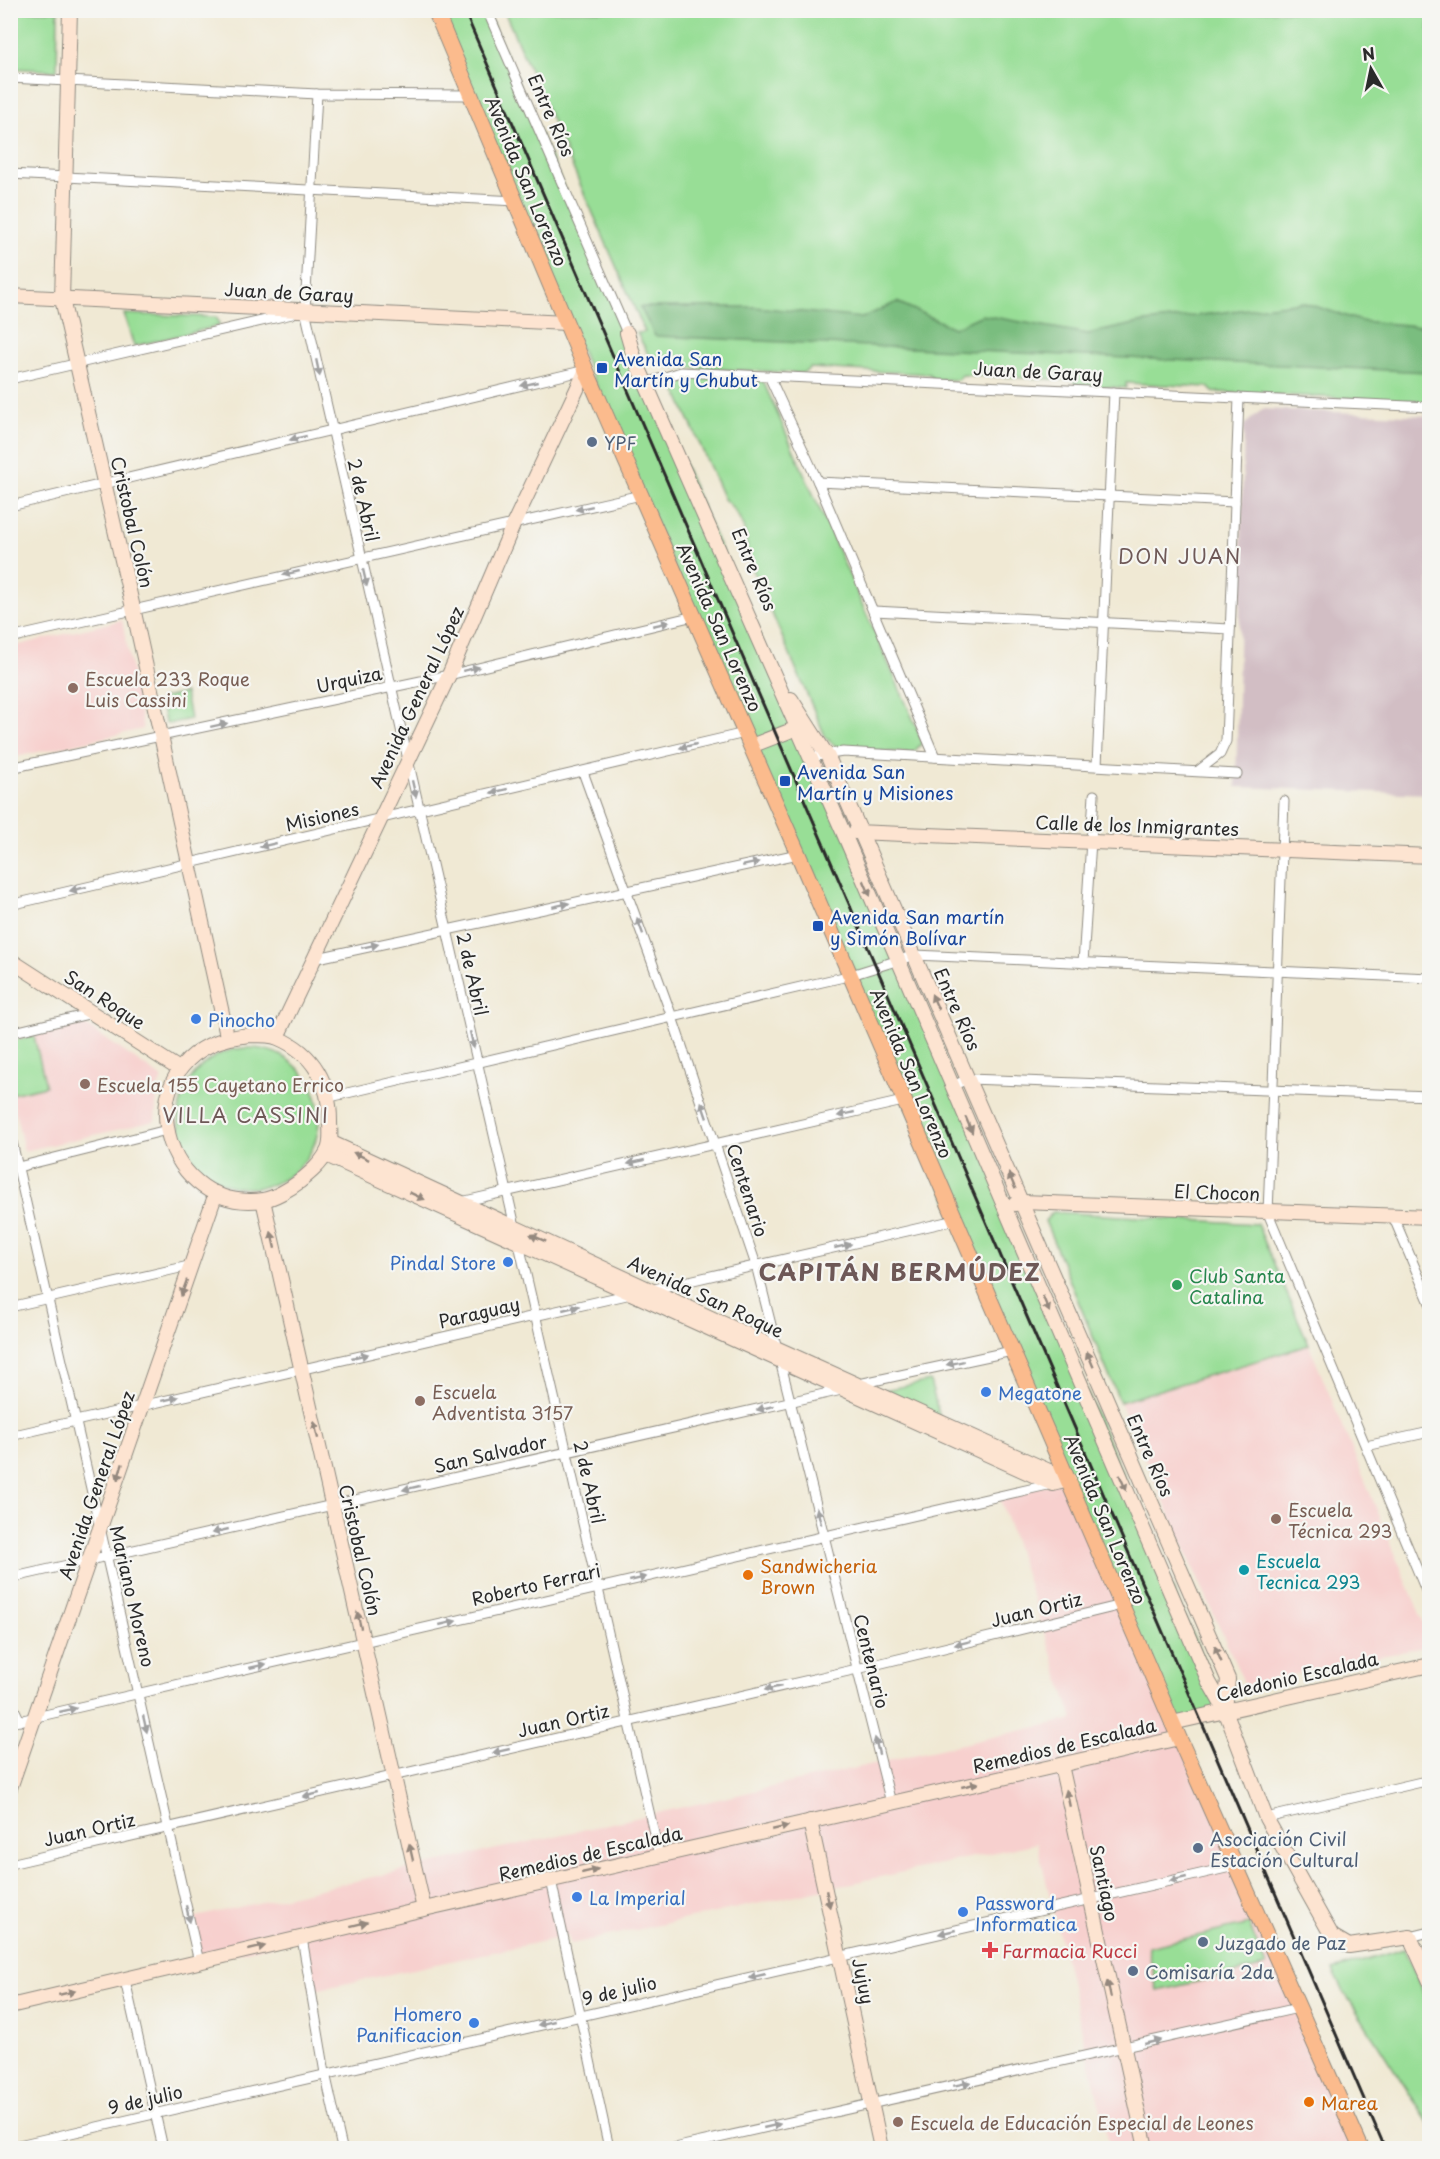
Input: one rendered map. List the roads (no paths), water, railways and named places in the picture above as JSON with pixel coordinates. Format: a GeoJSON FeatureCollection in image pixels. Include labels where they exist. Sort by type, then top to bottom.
{"type":"FeatureCollection","features":[{"type":"Feature","properties":{"kind":"main road","name":"Avenida San Lorenzo"},"geometry":{"type":"LineString","coordinates":[[435,10],[468,95],[798,854],[848,976],[1235,1866],[1361,2148]]}},
{"type":"Feature","properties":{"kind":"street","name":"Cristobal Colón"},"geometry":{"type":"LineString","coordinates":[[70,10],[62,299],[134,608],[227,1036]]}},
{"type":"Feature","properties":{"kind":"street","name":"Entre Ríos"},"geometry":{"type":"LineString","coordinates":[[487,10],[627,333],[630,348],[650,382],[802,727],[810,757],[1209,1682],[1225,1710],[1266,1818],[1332,1936],[1349,1946],[1410,1937]]}},
{"type":"Feature","properties":{"kind":"street"},"geometry":{"type":"LineString","coordinates":[[10,78],[317,94],[468,95]]}},
{"type":"Feature","properties":{"kind":"street","name":"2 de Abril"},"geometry":{"type":"LineString","coordinates":[[317,94],[305,310],[659,1855]]}},
{"type":"Feature","properties":{"kind":"street"},"geometry":{"type":"LineString","coordinates":[[10,174],[516,201]]}},
{"type":"Feature","properties":{"kind":"street","name":"Juan de Garay"},"geometry":{"type":"LineString","coordinates":[[10,296],[566,323]]}},
{"type":"Feature","properties":{"kind":"street"},"geometry":{"type":"LineString","coordinates":[[10,379],[79,365],[305,310]]}},
{"type":"Feature","properties":{"kind":"street"},"geometry":{"type":"LineString","coordinates":[[10,506],[586,370]]}},
{"type":"Feature","properties":{"kind":"street","name":"Avenida General López"},"geometry":{"type":"LineString","coordinates":[[277,1037],[449,675],[514,522],[586,370]]}},
{"type":"Feature","properties":{"kind":"street","name":"Juan de Garay"},"geometry":{"type":"LineString","coordinates":[[650,382],[681,372],[1430,407]]}},
{"type":"Feature","properties":{"kind":"street"},"geometry":{"type":"LineString","coordinates":[[769,376],[874,610],[934,757]]}},
{"type":"Feature","properties":{"kind":"street"},"geometry":{"type":"LineString","coordinates":[[1097,766],[1114,392]]}},
{"type":"Feature","properties":{"kind":"street"},"geometry":{"type":"LineString","coordinates":[[1196,772],[1220,754],[1226,741],[1239,398]]}},
{"type":"Feature","properties":{"kind":"street"},"geometry":{"type":"LineString","coordinates":[[818,482],[1235,502]]}},
{"type":"Feature","properties":{"kind":"street"},"geometry":{"type":"LineString","coordinates":[[10,638],[134,608],[641,495]]}},
{"type":"Feature","properties":{"kind":"street"},"geometry":{"type":"LineString","coordinates":[[874,610],[1230,629]]}},
{"type":"Feature","properties":{"kind":"street","name":"Urquiza"},"geometry":{"type":"LineString","coordinates":[[10,768],[162,738],[449,675],[694,616]]}},
{"type":"Feature","properties":{"kind":"street"},"geometry":{"type":"LineString","coordinates":[[748,740],[802,727]]}},
{"type":"Feature","properties":{"kind":"street","name":"Entre Ríos"},"geometry":{"type":"LineString","coordinates":[[802,727],[825,753],[861,831],[1161,1523],[1228,1679],[1225,1710]]}},
{"type":"Feature","properties":{"kind":"street","name":"Misiones"},"geometry":{"type":"LineString","coordinates":[[10,905],[583,772],[748,740]]}},
{"type":"Feature","properties":{"kind":"street"},"geometry":{"type":"LineString","coordinates":[[810,757],[825,753],[934,757],[1237,774]]}},
{"type":"Feature","properties":{"kind":"street","name":"Centenario"},"geometry":{"type":"LineString","coordinates":[[583,772],[672,1017],[756,1265],[891,1803]]}},
{"type":"Feature","properties":{"kind":"street"},"geometry":{"type":"LineString","coordinates":[[1083,963],[1094,795]]}},
{"type":"Feature","properties":{"kind":"street"},"geometry":{"type":"LineString","coordinates":[[1284,801],[1268,1213],[1430,1600]]}},
{"type":"Feature","properties":{"kind":"street","name":"Calle de los Inmigrantes"},"geometry":{"type":"LineString","coordinates":[[844,834],[861,831],[1430,856]]}},
{"type":"Feature","properties":{"kind":"street"},"geometry":{"type":"LineString","coordinates":[[313,959],[798,854]]}},
{"type":"Feature","properties":{"kind":"street"},"geometry":{"type":"LineString","coordinates":[[330,1096],[848,976],[915,955],[1430,978]]}},
{"type":"Feature","properties":{"kind":"street","name":"San Roque"},"geometry":{"type":"LineString","coordinates":[[10,960],[179,1069]]}},
{"type":"Feature","properties":{"kind":"street"},"geometry":{"type":"LineString","coordinates":[[10,1033],[93,1013]]}},
{"type":"Feature","properties":{"kind":"street"},"geometry":{"type":"LineString","coordinates":[[227,1036],[277,1037],[297,1050],[316,1067],[330,1096],[328,1148],[313,1171],[293,1187],[264,1200],[235,1198],[216,1193],[191,1177],[174,1155],[167,1130],[167,1096],[179,1069],[201,1048],[227,1036]]}},
{"type":"Feature","properties":{"kind":"street"},"geometry":{"type":"LineString","coordinates":[[952,1086],[968,1079],[1430,1096]]}},
{"type":"Feature","properties":{"kind":"street"},"geometry":{"type":"LineString","coordinates":[[440,1207],[903,1101]]}},
{"type":"Feature","properties":{"kind":"street"},"geometry":{"type":"LineString","coordinates":[[14,1168],[167,1130]]}},
{"type":"Feature","properties":{"kind":"street","name":"Mariano Moreno"},"geometry":{"type":"LineString","coordinates":[[10,1133],[14,1168],[49,1298],[199,1962]]}},
{"type":"Feature","properties":{"kind":"street","name":"Avenida San Roque"},"geometry":{"type":"LineString","coordinates":[[328,1148],[652,1289],[778,1354]]}},
{"type":"Feature","properties":{"kind":"street","name":"Avenida San Roque"},"geometry":{"type":"LineString","coordinates":[[328,1148],[440,1207],[632,1294],[778,1354],[1069,1480]]}},
{"type":"Feature","properties":{"kind":"street","name":"Avenida General López"},"geometry":{"type":"LineString","coordinates":[[10,1788],[193,1265],[216,1193]]}},
{"type":"Feature","properties":{"kind":"street","name":"Cristobal Colón"},"geometry":{"type":"LineString","coordinates":[[264,1200],[424,1909]]}},
{"type":"Feature","properties":{"kind":"street","name":"El Chocon"},"geometry":{"type":"LineString","coordinates":[[1004,1207],[1022,1202],[1268,1213],[1430,1217]]}},
{"type":"Feature","properties":{"kind":"street"},"geometry":{"type":"LineString","coordinates":[[1393,1216],[1430,1303]]}},
{"type":"Feature","properties":{"kind":"street","name":"Paraguay"},"geometry":{"type":"LineString","coordinates":[[10,1436],[955,1220]]}},
{"type":"Feature","properties":{"kind":"street"},"geometry":{"type":"LineString","coordinates":[[10,1307],[193,1265]]}},
{"type":"Feature","properties":{"kind":"street","name":"San Salvador"},"geometry":{"type":"LineString","coordinates":[[10,1578],[1012,1351]]}},
{"type":"Feature","properties":{"kind":"street","name":"Avenida San Roque"},"geometry":{"type":"LineString","coordinates":[[851,1387],[1053,1484]]}},
{"type":"Feature","properties":{"kind":"street"},"geometry":{"type":"LineString","coordinates":[[1088,1401],[1105,1394]]}},
{"type":"Feature","properties":{"kind":"street"},"geometry":{"type":"LineString","coordinates":[[1366,1446],[1430,1432]]}},
{"type":"Feature","properties":{"kind":"street","name":"Roberto Ferrari"},"geometry":{"type":"LineString","coordinates":[[15,1722],[1069,1480]]}},
{"type":"Feature","properties":{"kind":"street"},"geometry":{"type":"LineString","coordinates":[[1143,1530],[1161,1523]]}},
{"type":"Feature","properties":{"kind":"street","name":"Juan Ortiz"},"geometry":{"type":"LineString","coordinates":[[10,1864],[857,1669],[1122,1605]]}},
{"type":"Feature","properties":{"kind":"street","name":"Celedonio Escalada"},"geometry":{"type":"LineString","coordinates":[[1172,1722],[1430,1665]]}},
{"type":"Feature","properties":{"kind":"street"},"geometry":{"type":"LineString","coordinates":[[10,1700],[15,1722]]}},
{"type":"Feature","properties":{"kind":"street","name":"Remedios de Escalada"},"geometry":{"type":"LineString","coordinates":[[10,2006],[659,1855],[1179,1738]]}},
{"type":"Feature","properties":{"kind":"street","name":"Santiago"},"geometry":{"type":"LineString","coordinates":[[1061,1765],[1122,2049],[1146,2148]]}},
{"type":"Feature","properties":{"kind":"street"},"geometry":{"type":"LineString","coordinates":[[1266,1818],[1430,1780]]}},
{"type":"Feature","properties":{"kind":"street","name":"Jujuy"},"geometry":{"type":"LineString","coordinates":[[810,1821],[881,2148]]}},
{"type":"Feature","properties":{"kind":"street","name":"9 de julio"},"geometry":{"type":"LineString","coordinates":[[10,2147],[1235,1866]]}},
{"type":"Feature","properties":{"kind":"street"},"geometry":{"type":"LineString","coordinates":[[551,1880],[609,2148]]}},
{"type":"Feature","properties":{"kind":"street"},"geometry":{"type":"LineString","coordinates":[[1430,1932],[1410,1937],[1430,1981]]}},
{"type":"Feature","properties":{"kind":"street"},"geometry":{"type":"LineString","coordinates":[[302,1938],[325,2073],[342,2148]]}},
{"type":"Feature","properties":{"kind":"street"},"geometry":{"type":"LineString","coordinates":[[125,1980],[163,2148]]}},
{"type":"Feature","properties":{"kind":"street"},"geometry":{"type":"LineString","coordinates":[[674,2148],[1298,2008]]}},
{"type":"Feature","properties":{"kind":"railway"},"geometry":{"type":"LineString","coordinates":[[464,10],[1385,2148]]}},
{"type":"Feature","properties":{"kind":"place","name":"Avenida San Martín y Chubut"},"geometry":{"type":"Point","coordinates":[602,368]}},
{"type":"Feature","properties":{"kind":"place","name":"YPF"},"geometry":{"type":"Point","coordinates":[592,442]}},
{"type":"Feature","properties":{"kind":"place","name":"Escuela 233 Roque Luis Cassini"},"geometry":{"type":"Point","coordinates":[73,688]}},
{"type":"Feature","properties":{"kind":"place","name":"Avenida San Martín y Misiones"},"geometry":{"type":"Point","coordinates":[785,781]}},
{"type":"Feature","properties":{"kind":"place","name":"Avenida San martín y Simón Bolívar"},"geometry":{"type":"Point","coordinates":[818,926]}},
{"type":"Feature","properties":{"kind":"place","name":"Pinocho"},"geometry":{"type":"Point","coordinates":[196,1019]}},
{"type":"Feature","properties":{"kind":"place","name":"Escuela 155 Cayetano Errico"},"geometry":{"type":"Point","coordinates":[85,1084]}},
{"type":"Feature","properties":{"kind":"place","name":"Pindal Store"},"geometry":{"type":"Point","coordinates":[508,1262]}},
{"type":"Feature","properties":{"kind":"place","name":"Club Santa Catalina"},"geometry":{"type":"Point","coordinates":[1177,1285]}},
{"type":"Feature","properties":{"kind":"place","name":"Megatone"},"geometry":{"type":"Point","coordinates":[986,1392]}},
{"type":"Feature","properties":{"kind":"place","name":"Escuela Adventista 3157"},"geometry":{"type":"Point","coordinates":[420,1401]}},
{"type":"Feature","properties":{"kind":"place","name":"Escuela Técnica 293"},"geometry":{"type":"Point","coordinates":[1276,1519]}},
{"type":"Feature","properties":{"kind":"place","name":"Escuela Tecnica 293"},"geometry":{"type":"Point","coordinates":[1244,1570]}},
{"type":"Feature","properties":{"kind":"place","name":"Sandwicheria Brown"},"geometry":{"type":"Point","coordinates":[748,1575]}},
{"type":"Feature","properties":{"kind":"place","name":"Asociación Civil Estación Cultural"},"geometry":{"type":"Point","coordinates":[1198,1848]}},
{"type":"Feature","properties":{"kind":"place","name":"La Imperial"},"geometry":{"type":"Point","coordinates":[577,1897]}},
{"type":"Feature","properties":{"kind":"place","name":"Password Informatica"},"geometry":{"type":"Point","coordinates":[963,1912]}},
{"type":"Feature","properties":{"kind":"place","name":"Juzgado de Paz"},"geometry":{"type":"Point","coordinates":[1203,1942]}},
{"type":"Feature","properties":{"kind":"place","name":"Farmacia Rucci"},"geometry":{"type":"Point","coordinates":[990,1950]}},
{"type":"Feature","properties":{"kind":"place","name":"Comisaría 2da"},"geometry":{"type":"Point","coordinates":[1133,1971]}},
{"type":"Feature","properties":{"kind":"place","name":"Homero Panificacion"},"geometry":{"type":"Point","coordinates":[474,2023]}},
{"type":"Feature","properties":{"kind":"place","name":"Marea"},"geometry":{"type":"Point","coordinates":[1309,2102]}},
{"type":"Feature","properties":{"kind":"place","name":"Escuela de Educación Especial de Leones"},"geometry":{"type":"Point","coordinates":[898,2122]}},
{"type":"Feature","properties":{"kind":"district","name":"DON JUAN"},"geometry":{"type":"Point","coordinates":[1180,556]}},
{"type":"Feature","properties":{"kind":"district","name":"VILLA CASSINI"},"geometry":{"type":"Point","coordinates":[246,1115]}},
{"type":"Feature","properties":{"kind":"district","name":"CAPITÁN BERMÚDEZ"},"geometry":{"type":"Point","coordinates":[900,1271]}}]}
